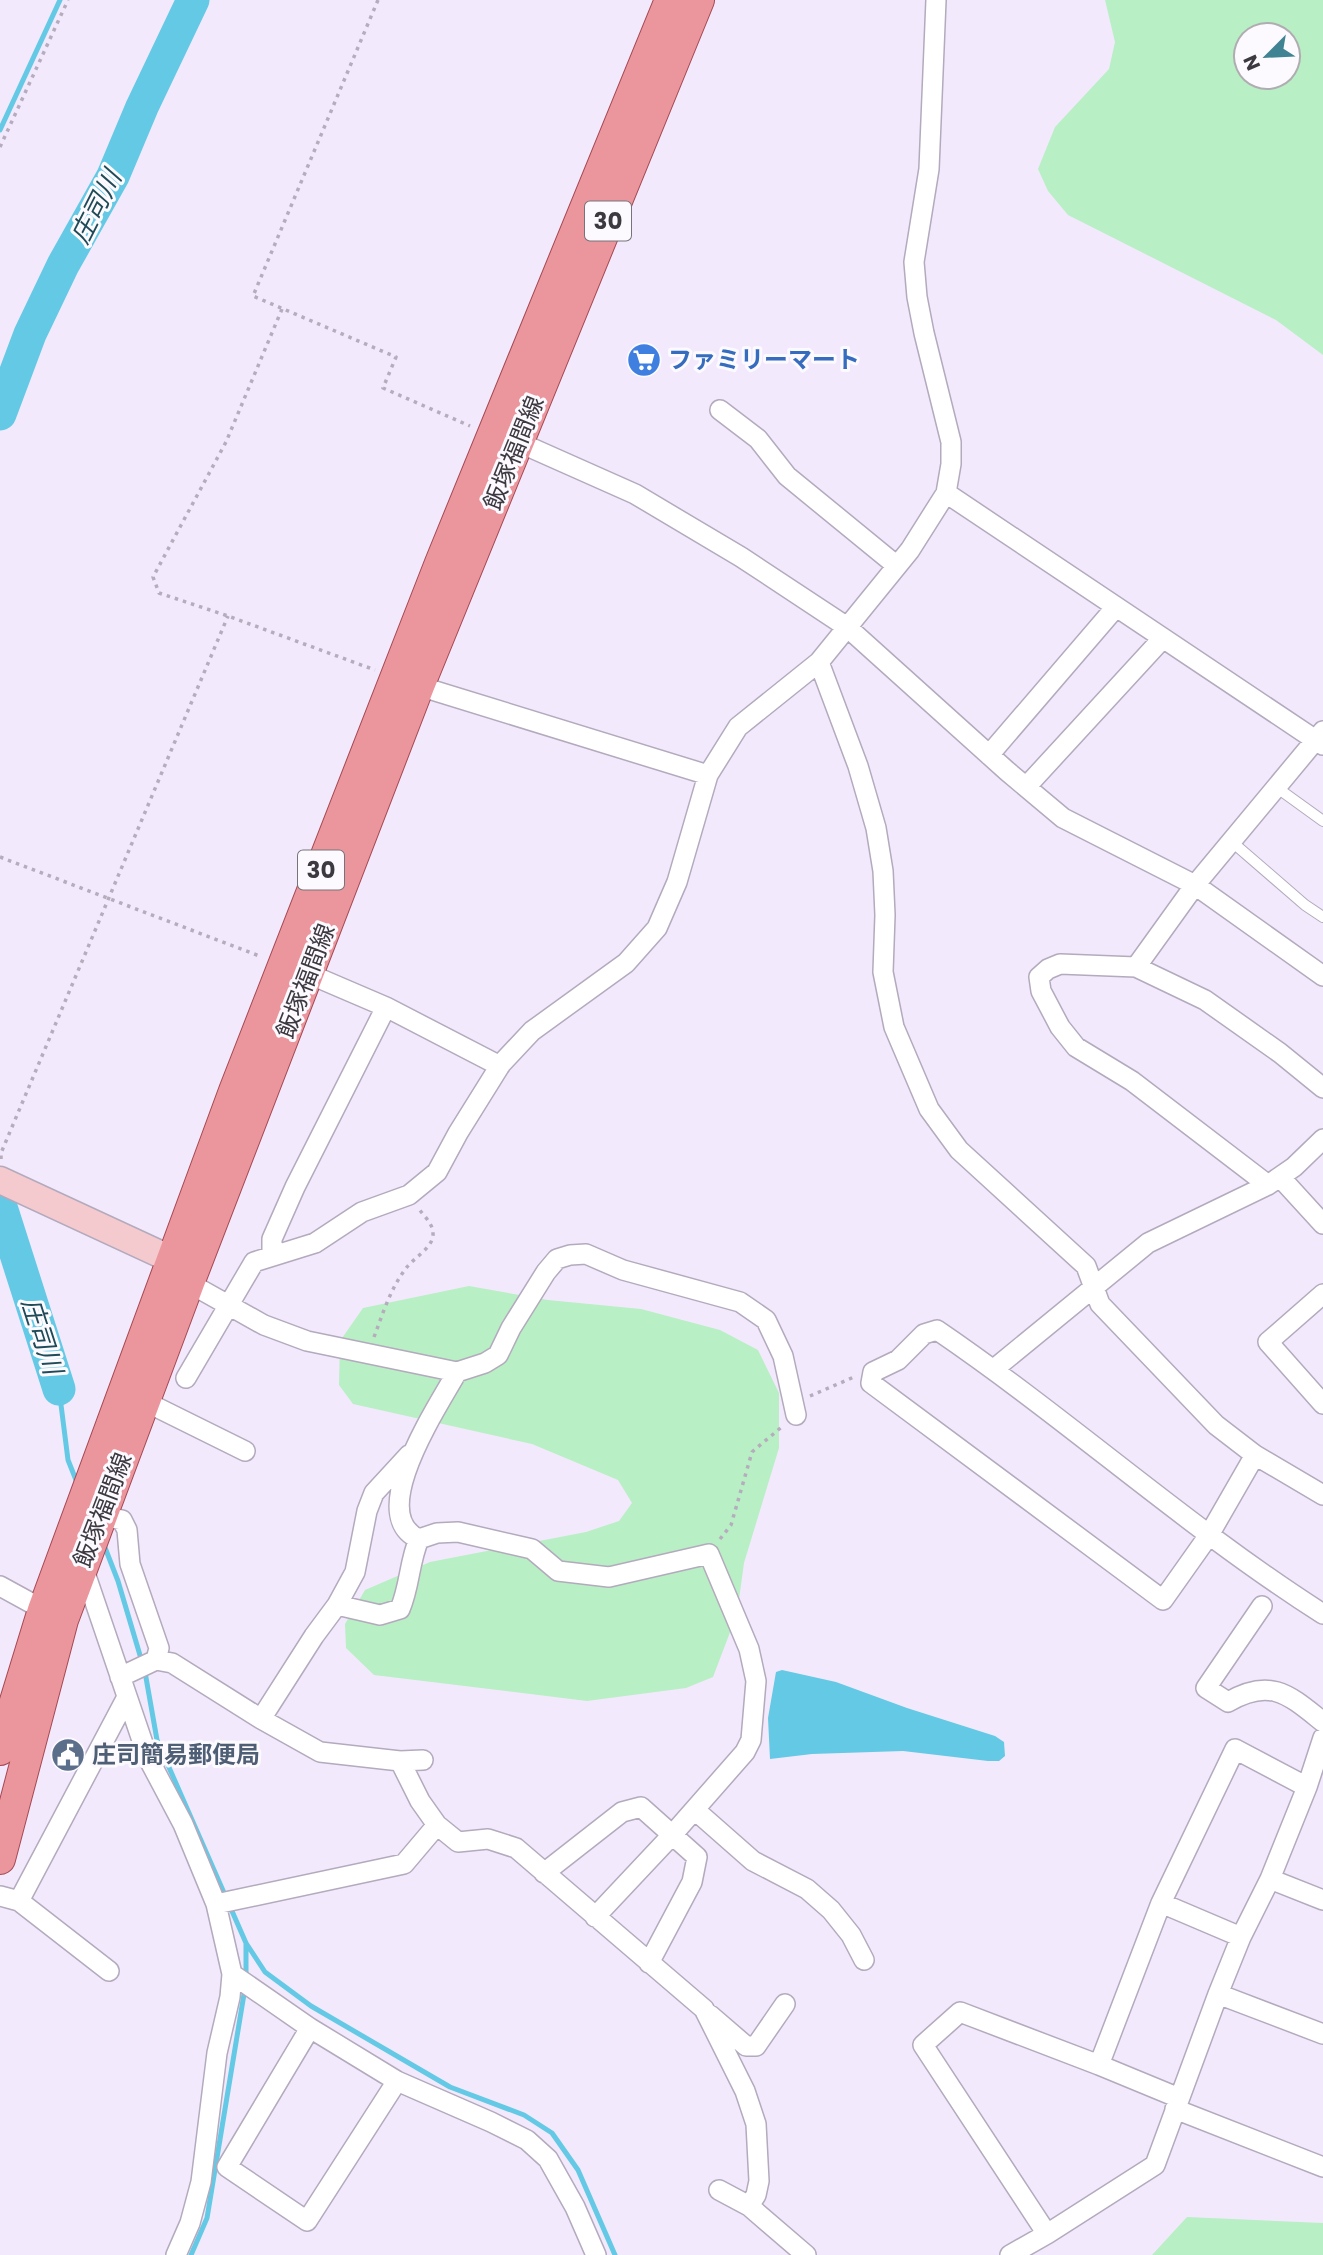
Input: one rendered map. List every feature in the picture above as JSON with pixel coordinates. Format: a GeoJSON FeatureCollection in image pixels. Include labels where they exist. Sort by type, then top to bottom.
{"type":"FeatureCollection","features":[{"type":"Feature","properties":{"kind":"main road","name":"飯塚福間線"},"geometry":{"type":"LineString","coordinates":[[0,1750],[408,682],[495,426],[670,0]]}},
{"type":"Feature","properties":{"kind":"main road","name":"飯塚福間線"},"geometry":{"type":"LineString","coordinates":[[408,682],[518,442],[699,0]]}},
{"type":"Feature","properties":{"kind":"main road","name":"飯塚福間線"},"geometry":{"type":"LineString","coordinates":[[0,1858],[53,1615],[82,1566],[144,1401],[185,1271]]}},
{"type":"Feature","properties":{"kind":"street"},"geometry":{"type":"LineString","coordinates":[[187,1378],[254,1262],[314,1243],[362,1212],[409,1195],[437,1172],[500,1066],[532,1031],[626,963],[657,928],[677,882],[708,775],[738,727],[819,662],[898,565],[946,493],[951,464],[951,442],[924,333],[914,262],[929,169],[936,0]]}},
{"type":"Feature","properties":{"kind":"street"},"geometry":{"type":"LineString","coordinates":[[720,410],[758,439],[787,476],[898,565]]}},
{"type":"Feature","properties":{"kind":"street"},"geometry":{"type":"LineString","coordinates":[[518,442],[635,494],[741,557],[848,627],[1063,818],[1195,885],[1323,976]]}},
{"type":"Feature","properties":{"kind":"street"},"geometry":{"type":"LineString","coordinates":[[946,493],[1320,739],[1276,787],[1195,885],[1136,967]]}},
{"type":"Feature","properties":{"kind":"street"},"geometry":{"type":"LineString","coordinates":[[989,755],[1116,607]]}},
{"type":"Feature","properties":{"kind":"street"},"geometry":{"type":"LineString","coordinates":[[1026,787],[1163,638]]}},
{"type":"Feature","properties":{"kind":"street"},"geometry":{"type":"LineString","coordinates":[[819,662],[858,766],[876,828],[883,871],[883,972],[894,1027],[929,1109],[959,1150],[1086,1266],[1100,1304],[1216,1425],[1255,1455],[1323,1495]]}},
{"type":"Feature","properties":{"kind":"street"},"geometry":{"type":"LineString","coordinates":[[408,682],[708,775]]}},
{"type":"Feature","properties":{"kind":"street"},"geometry":{"type":"LineString","coordinates":[[1323,1088],[1280,1053],[1205,1000],[1136,967],[1060,964],[1039,977],[1041,991],[1060,1027],[1076,1047],[1132,1081],[1274,1181],[1323,1224]]}},
{"type":"Feature","properties":{"kind":"street"},"geometry":{"type":"LineString","coordinates":[[296,970],[386,1007],[500,1066]]}},
{"type":"Feature","properties":{"kind":"street"},"geometry":{"type":"LineString","coordinates":[[272,1256],[272,1239],[295,1187],[386,1007]]}},
{"type":"Feature","properties":{"kind":"street"},"geometry":{"type":"LineString","coordinates":[[994,1369],[1148,1243],[1274,1181],[1294,1167],[1323,1139]]}},
{"type":"Feature","properties":{"kind":"street"},"geometry":{"type":"LineString","coordinates":[[1,1181],[185,1271],[227,1305],[264,1325],[307,1341],[457,1372],[485,1363],[498,1355],[511,1328],[557,1259],[586,1254],[623,1270],[740,1302],[766,1320],[783,1356],[795,1409]]}},
{"type":"Feature","properties":{"kind":"street"},"geometry":{"type":"LineString","coordinates":[[1323,1294],[1268,1342],[1323,1404]]}},
{"type":"Feature","properties":{"kind":"street"},"geometry":{"type":"LineString","coordinates":[[1255,1455],[1209,1535],[1164,1601],[871,1383],[873,1371],[898,1360],[925,1334],[937,1330],[994,1369],[1209,1535],[1263,1576],[1323,1614]]}},
{"type":"Feature","properties":{"kind":"street"},"geometry":{"type":"LineString","coordinates":[[457,1372],[413,1451],[404,1476],[398,1510],[402,1524],[410,1535],[419,1539],[437,1533],[458,1532],[532,1549],[558,1571],[610,1577],[709,1554],[749,1649],[756,1681],[751,1740],[745,1752],[595,1917]]}},
{"type":"Feature","properties":{"kind":"street"},"geometry":{"type":"LineString","coordinates":[[144,1401],[245,1451]]}},
{"type":"Feature","properties":{"kind":"street"},"geometry":{"type":"LineString","coordinates":[[261,1719],[337,1605],[355,1572],[367,1511],[374,1493],[413,1451]]}},
{"type":"Feature","properties":{"kind":"street"},"geometry":{"type":"LineString","coordinates":[[101,1516],[122,1520],[127,1530],[130,1564],[159,1648],[156,1660]]}},
{"type":"Feature","properties":{"kind":"street"},"geometry":{"type":"LineString","coordinates":[[337,1605],[380,1615],[400,1609],[407,1591],[411,1557],[419,1539]]}},
{"type":"Feature","properties":{"kind":"street"},"geometry":{"type":"LineString","coordinates":[[82,1566],[148,1758],[183,1824],[216,1904],[232,1974],[218,2053],[201,2182],[190,2223],[176,2255]]}},
{"type":"Feature","properties":{"kind":"street"},"geometry":{"type":"LineString","coordinates":[[0,1586],[53,1615]]}},
{"type":"Feature","properties":{"kind":"street"},"geometry":{"type":"LineString","coordinates":[[1262,1606],[1206,1688],[1228,1702],[1245,1692],[1282,1692],[1323,1723]]}},
{"type":"Feature","properties":{"kind":"street"},"geometry":{"type":"LineString","coordinates":[[120,1677],[156,1660],[172,1663],[261,1719],[320,1752],[400,1762],[423,1759]]}},
{"type":"Feature","properties":{"kind":"street"},"geometry":{"type":"LineString","coordinates":[[19,1901],[127,1697]]}},
{"type":"Feature","properties":{"kind":"street"},"geometry":{"type":"LineString","coordinates":[[1010,2255],[1155,2165],[1217,1994],[1270,1879],[1307,1787],[1319,1767],[1323,1738]]}},
{"type":"Feature","properties":{"kind":"street"},"geometry":{"type":"LineString","coordinates":[[1098,2065],[1161,1903],[1235,1749],[1307,1787]]}},
{"type":"Feature","properties":{"kind":"street"},"geometry":{"type":"LineString","coordinates":[[400,1762],[420,1801],[437,1825],[457,1842],[488,1839],[516,1849],[746,2046],[756,2046],[785,2004]]}},
{"type":"Feature","properties":{"kind":"street"},"geometry":{"type":"LineString","coordinates":[[544,1873],[622,1812],[641,1807],[673,1834],[697,1857],[692,1882],[649,1963]]}},
{"type":"Feature","properties":{"kind":"street"},"geometry":{"type":"LineString","coordinates":[[695,1810],[752,1861],[807,1889],[831,1910],[852,1934],[864,1959]]}},
{"type":"Feature","properties":{"kind":"street"},"geometry":{"type":"LineString","coordinates":[[216,1904],[404,1864],[437,1825]]}},
{"type":"Feature","properties":{"kind":"street"},"geometry":{"type":"LineString","coordinates":[[1270,1879],[1323,1900]]}},
{"type":"Feature","properties":{"kind":"street"},"geometry":{"type":"LineString","coordinates":[[0,1896],[19,1901],[109,1971]]}},
{"type":"Feature","properties":{"kind":"street"},"geometry":{"type":"LineString","coordinates":[[1161,1903],[1241,1937]]}},
{"type":"Feature","properties":{"kind":"street"},"geometry":{"type":"LineString","coordinates":[[232,1974],[310,2028],[397,2081],[527,2140],[548,2159],[575,2207],[596,2255]]}},
{"type":"Feature","properties":{"kind":"street"},"geometry":{"type":"LineString","coordinates":[[1217,1994],[1323,2034]]}},
{"type":"Feature","properties":{"kind":"street"},"geometry":{"type":"LineString","coordinates":[[704,2009],[745,2091],[756,2124],[759,2181],[756,2195],[749,2206]]}},
{"type":"Feature","properties":{"kind":"street"},"geometry":{"type":"LineString","coordinates":[[1047,2234],[923,2045],[960,2012],[1098,2065],[1177,2104],[1323,2167]]}},
{"type":"Feature","properties":{"kind":"street"},"geometry":{"type":"LineString","coordinates":[[310,2028],[228,2167],[307,2221],[397,2081]]}},
{"type":"Feature","properties":{"kind":"street"},"geometry":{"type":"LineString","coordinates":[[719,2190],[749,2206],[806,2255]]}},
{"type":"Feature","properties":{"kind":"lane"},"geometry":{"type":"LineString","coordinates":[[1276,787],[1323,821]]}},
{"type":"Feature","properties":{"kind":"lane"},"geometry":{"type":"LineString","coordinates":[[1231,841],[1305,905],[1323,917]]}},
{"type":"Feature","properties":{"kind":"path"},"geometry":{"type":"LineString","coordinates":[[0,147],[68,0]]}},
{"type":"Feature","properties":{"kind":"path"},"geometry":{"type":"LineString","coordinates":[[378,0],[253,296],[396,357],[383,388],[470,426]]}},
{"type":"Feature","properties":{"kind":"path"},"geometry":{"type":"LineString","coordinates":[[282,309],[226,442],[153,577],[159,593],[408,682]]}},
{"type":"Feature","properties":{"kind":"path"},"geometry":{"type":"LineString","coordinates":[[1,1181],[1,1153],[228,616]]}},
{"type":"Feature","properties":{"kind":"path"},"geometry":{"type":"LineString","coordinates":[[0,856],[296,970]]}},
{"type":"Feature","properties":{"kind":"path"},"geometry":{"type":"LineString","coordinates":[[366,1355],[393,1289],[407,1267],[429,1245],[434,1235],[409,1195]]}},
{"type":"Feature","properties":{"kind":"path"},"geometry":{"type":"LineString","coordinates":[[709,1554],[732,1525],[752,1452],[795,1409],[850,1378],[873,1371]]}},
{"type":"Feature","properties":{"kind":"green space"},"geometry":{"type":"Polygon","coordinates":[[[1105,0],[1323,0],[1323,355],[1276,320],[1068,215],[1048,191],[1038,169],[1055,127],[1109,69],[1115,42],[1105,0]]]}},
{"type":"Feature","properties":{"kind":"green space"},"geometry":{"type":"Polygon","coordinates":[[[469,1286],[548,1300],[641,1309],[720,1330],[758,1350],[779,1393],[779,1448],[744,1563],[737,1614],[713,1677],[686,1688],[587,1701],[374,1675],[346,1648],[345,1624],[365,1590],[430,1562],[586,1532],[619,1521],[632,1503],[618,1480],[532,1444],[353,1404],[339,1385],[340,1341],[363,1308],[469,1286]]]}},
{"type":"Feature","properties":{"kind":"green space"},"geometry":{"type":"Polygon","coordinates":[[[1187,2217],[1323,2223],[1323,2255],[1152,2255],[1187,2217]]]}},
{"type":"Feature","properties":{"kind":"water"},"geometry":{"type":"Polygon","coordinates":[[[782,1670],[836,1682],[995,1736],[1004,1742],[1005,1756],[999,1761],[988,1761],[903,1751],[812,1754],[770,1759],[768,1718],[776,1672],[782,1670]]]}},
{"type":"Feature","properties":{"kind":"waterway"},"geometry":{"type":"LineString","coordinates":[[0,130],[60,0]]}},
{"type":"Feature","properties":{"kind":"waterway","name":"庄司川"},"geometry":{"type":"LineString","coordinates":[[0,414],[30,334],[63,265],[113,176],[142,107],[193,0]]}},
{"type":"Feature","properties":{"kind":"waterway","name":"庄司川"},"geometry":{"type":"LineString","coordinates":[[0,1204],[59,1389]]}},
{"type":"Feature","properties":{"kind":"waterway"},"geometry":{"type":"LineString","coordinates":[[59,1389],[68,1460],[78,1485]]}},
{"type":"Feature","properties":{"kind":"waterway"},"geometry":{"type":"LineString","coordinates":[[104,1545],[118,1581],[142,1662]]}},
{"type":"Feature","properties":{"kind":"waterway"},"geometry":{"type":"LineString","coordinates":[[145,1672],[157,1740],[246,1943],[265,1972],[311,2006],[450,2087],[524,2115],[552,2133],[578,2170],[615,2255]]}},
{"type":"Feature","properties":{"kind":"waterway"},"geometry":{"type":"LineString","coordinates":[[246,1943],[246,1979]]}},
{"type":"Feature","properties":{"kind":"waterway"},"geometry":{"type":"LineString","coordinates":[[191,2255],[207,2218],[245,1988]]}},
{"type":"Feature","properties":{"kind":"place","name":"ファミリーマート"},"geometry":{"type":"Point","coordinates":[644,360]}},
{"type":"Feature","properties":{"kind":"place","name":"庄司簡易郵便局"},"geometry":{"type":"Point","coordinates":[68,1755]}}]}
